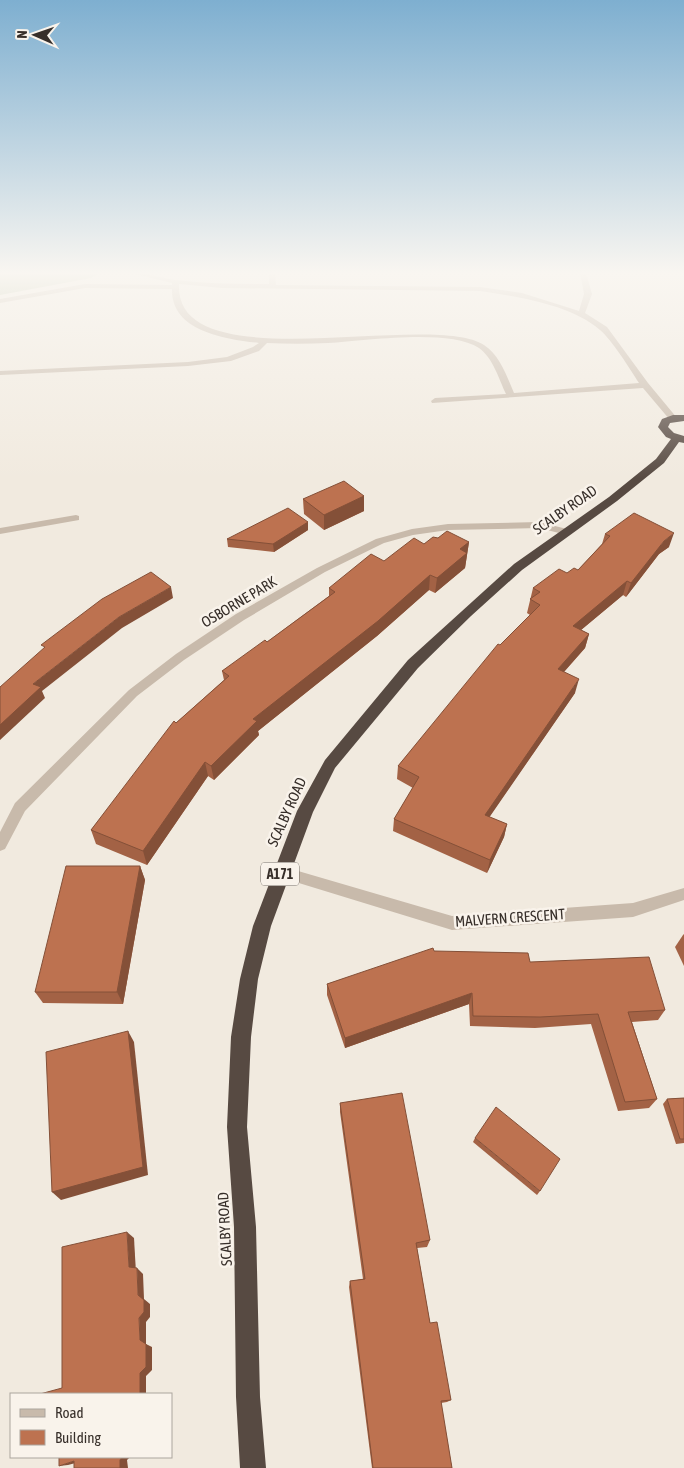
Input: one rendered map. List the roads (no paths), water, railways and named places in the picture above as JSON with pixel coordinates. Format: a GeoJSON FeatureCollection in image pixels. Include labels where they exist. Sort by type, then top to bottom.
{"type":"FeatureCollection","features":[{"type":"Feature","properties":{"kind":"highway"},"geometry":{"type":"LineString","coordinates":[[679,418],[666,421],[663,427],[667,433],[681,439]]}},
{"type":"Feature","properties":{"kind":"highway","name":"SCALBY ROAD"},"geometry":{"type":"LineString","coordinates":[[253,1468],[248,1397],[245,1227],[238,1127],[241,1037],[249,979],[262,926],[304,811],[330,764],[414,664],[518,566],[614,499],[660,461],[681,439]]}},
{"type":"Feature","properties":{"kind":"street"},"geometry":{"type":"LineString","coordinates":[[0,373],[204,362],[228,359],[256,349],[264,342]]}},
{"type":"Feature","properties":{"kind":"street"},"geometry":{"type":"LineString","coordinates":[[286,342],[317,342]]}},
{"type":"Feature","properties":{"kind":"street"},"geometry":{"type":"LineString","coordinates":[[468,342],[481,347],[495,360],[511,396]]}},
{"type":"Feature","properties":{"kind":"street"},"geometry":{"type":"LineString","coordinates":[[613,342],[644,385],[668,414],[679,418]]}},
{"type":"Feature","properties":{"kind":"street"},"geometry":{"type":"LineString","coordinates":[[435,401],[644,385]]}},
{"type":"Feature","properties":{"kind":"street"},"geometry":{"type":"LineString","coordinates":[[0,531],[76,518]]}},
{"type":"Feature","properties":{"kind":"street","name":"OSBORNE PARK"},"geometry":{"type":"LineString","coordinates":[[0,845],[20,807],[132,693],[180,657],[225,627],[321,570],[380,541],[412,532],[448,527],[539,525],[567,532]]}},
{"type":"Feature","properties":{"kind":"street","name":"MALVERN CRESCENT"},"geometry":{"type":"LineString","coordinates":[[281,872],[452,923],[632,910],[684,894]]}}]}
